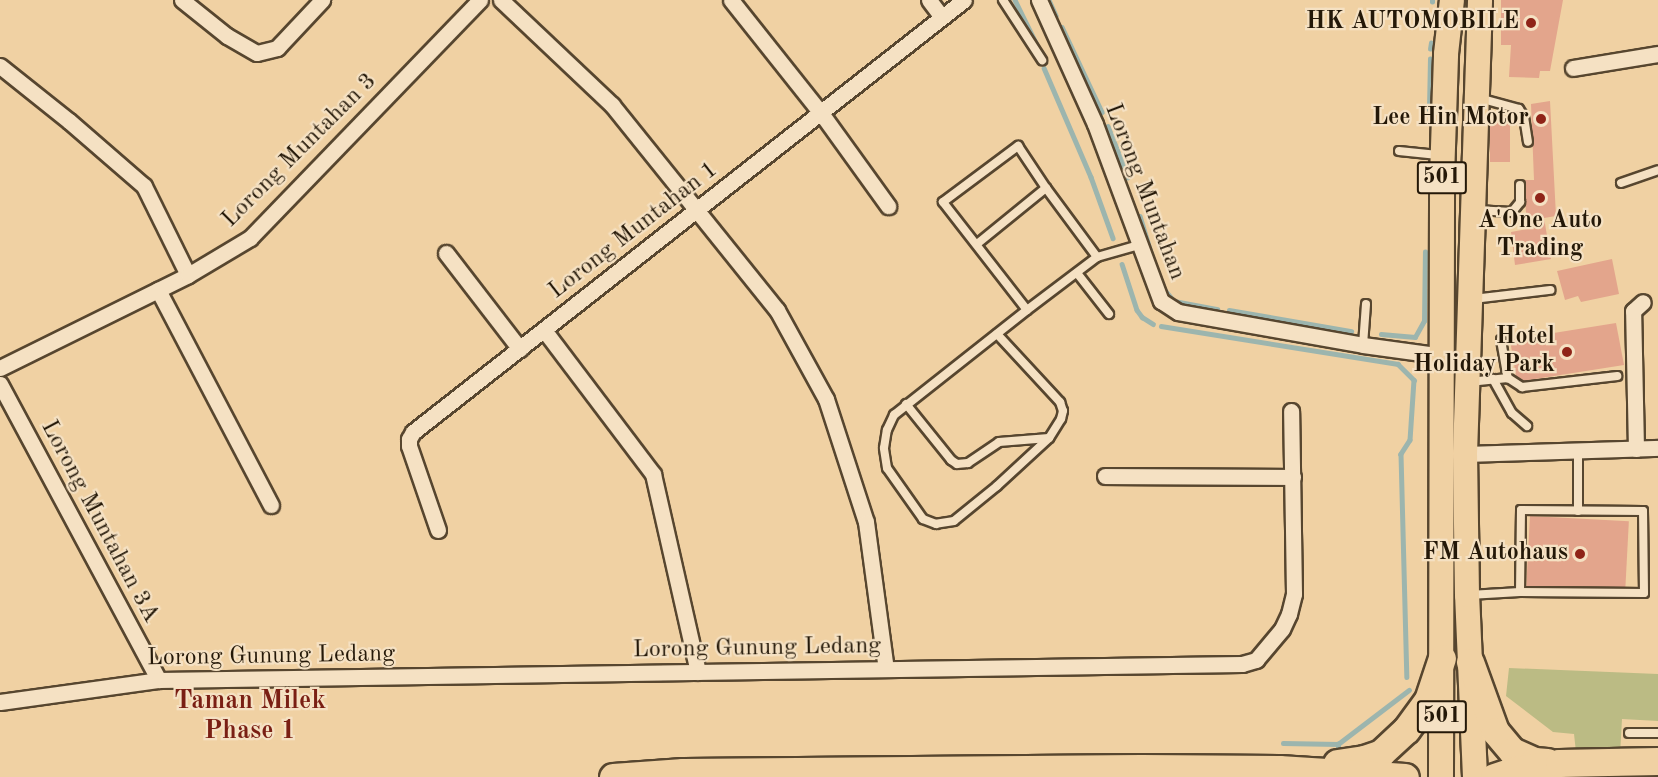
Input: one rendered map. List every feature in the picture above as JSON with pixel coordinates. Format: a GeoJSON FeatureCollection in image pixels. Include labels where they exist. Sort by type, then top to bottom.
{"type":"FeatureCollection","features":[{"type":"Feature","properties":{"kind":"highway"},"geometry":{"type":"LineString","coordinates":[[1279,769],[1364,759],[1380,753],[1406,730],[1428,700],[1442,658]]}},
{"type":"Feature","properties":{"kind":"highway"},"geometry":{"type":"LineString","coordinates":[[1470,662],[1495,731],[1512,750],[1534,761],[1559,763],[1658,761]]}},
{"type":"Feature","properties":{"kind":"highway"},"geometry":{"type":"LineString","coordinates":[[1494,777],[1515,770],[1559,763]]}},
{"type":"Feature","properties":{"kind":"highway"},"geometry":{"type":"LineString","coordinates":[[1532,777],[1559,763]]}},
{"type":"Feature","properties":{"kind":"highway"},"geometry":{"type":"LineString","coordinates":[[613,777],[695,772],[1279,769],[1405,777]]}},
{"type":"Feature","properties":{"kind":"main road","name":"501"},"geometry":{"type":"LineString","coordinates":[[1441,777],[1443,155],[1446,54],[1452,0]]}},
{"type":"Feature","properties":{"kind":"main road","name":"501"},"geometry":{"type":"LineString","coordinates":[[1475,777],[1467,595],[1466,454],[1480,0]]}},
{"type":"Feature","properties":{"kind":"street"},"geometry":{"type":"LineString","coordinates":[[182,0],[243,46],[257,53],[267,52],[286,40],[322,0]]}},
{"type":"Feature","properties":{"kind":"street","name":"Lorong Muntahan 3"},"geometry":{"type":"LineString","coordinates":[[0,368],[188,275],[250,238],[480,0]]}},
{"type":"Feature","properties":{"kind":"street"},"geometry":{"type":"LineString","coordinates":[[501,0],[612,105],[777,310],[826,399],[866,522],[886,669]]}},
{"type":"Feature","properties":{"kind":"street"},"geometry":{"type":"LineString","coordinates":[[731,0],[821,112],[888,206]]}},
{"type":"Feature","properties":{"kind":"street"},"geometry":{"type":"LineString","coordinates":[[929,0],[942,17]]}},
{"type":"Feature","properties":{"kind":"street","name":"Lorong Muntahan 1"},"geometry":{"type":"LineString","coordinates":[[438,530],[409,439],[413,432],[964,0]]}},
{"type":"Feature","properties":{"kind":"street","name":"Lorong Muntahan"},"geometry":{"type":"LineString","coordinates":[[1038,0],[1095,124],[1161,301],[1178,312],[1363,345],[1443,356]]}},
{"type":"Feature","properties":{"kind":"street"},"geometry":{"type":"LineString","coordinates":[[1574,68],[1658,54]]}},
{"type":"Feature","properties":{"kind":"street"},"geometry":{"type":"LineString","coordinates":[[0,66],[69,121],[144,186],[188,275]]}},
{"type":"Feature","properties":{"kind":"street"},"geometry":{"type":"LineString","coordinates":[[446,253],[520,349]]}},
{"type":"Feature","properties":{"kind":"street"},"geometry":{"type":"LineString","coordinates":[[158,290],[271,506]]}},
{"type":"Feature","properties":{"kind":"street"},"geometry":{"type":"LineString","coordinates":[[1636,449],[1633,311],[1635,306],[1643,302]]}},
{"type":"Feature","properties":{"kind":"street"},"geometry":{"type":"LineString","coordinates":[[544,330],[653,474],[698,672]]}},
{"type":"Feature","properties":{"kind":"street","name":"Lorong Muntahan 3A"},"geometry":{"type":"LineString","coordinates":[[0,384],[159,680]]}},
{"type":"Feature","properties":{"kind":"street","name":"Lorong Gunung Ledang"},"geometry":{"type":"LineString","coordinates":[[0,702],[159,680],[1242,664],[1256,660],[1282,629],[1294,594],[1292,411]]}},
{"type":"Feature","properties":{"kind":"street"},"geometry":{"type":"LineString","coordinates":[[1466,454],[1658,448]]}},
{"type":"Feature","properties":{"kind":"street"},"geometry":{"type":"LineString","coordinates":[[1106,476],[1293,477]]}},
{"type":"Feature","properties":{"kind":"lane"},"geometry":{"type":"LineString","coordinates":[[1003,0],[1042,60]]}},
{"type":"Feature","properties":{"kind":"lane"},"geometry":{"type":"LineString","coordinates":[[1476,97],[1520,109],[1524,117],[1528,142]]}},
{"type":"Feature","properties":{"kind":"lane"},"geometry":{"type":"LineString","coordinates":[[1027,310],[943,202],[1018,146],[1097,257]]}},
{"type":"Feature","properties":{"kind":"lane"},"geometry":{"type":"LineString","coordinates":[[1399,151],[1443,155]]}},
{"type":"Feature","properties":{"kind":"lane"},"geometry":{"type":"LineString","coordinates":[[1621,183],[1658,170]]}},
{"type":"Feature","properties":{"kind":"lane"},"geometry":{"type":"LineString","coordinates":[[1475,210],[1512,212],[1520,202],[1520,185]]}},
{"type":"Feature","properties":{"kind":"lane"},"geometry":{"type":"LineString","coordinates":[[977,244],[1046,188]]}},
{"type":"Feature","properties":{"kind":"lane"},"geometry":{"type":"LineString","coordinates":[[997,334],[1060,402],[1063,411],[1061,419],[1049,438],[954,521],[936,524],[923,519],[887,468],[884,448],[887,430],[894,415],[906,404],[1097,257],[1139,245]]}},
{"type":"Feature","properties":{"kind":"lane"},"geometry":{"type":"LineString","coordinates":[[1077,273],[1109,314]]}},
{"type":"Feature","properties":{"kind":"lane"},"geometry":{"type":"LineString","coordinates":[[1472,300],[1550,290]]}},
{"type":"Feature","properties":{"kind":"lane"},"geometry":{"type":"LineString","coordinates":[[1363,345],[1366,304]]}},
{"type":"Feature","properties":{"kind":"lane"},"geometry":{"type":"LineString","coordinates":[[1501,340],[1508,378]]}},
{"type":"Feature","properties":{"kind":"lane"},"geometry":{"type":"LineString","coordinates":[[1467,382],[1508,378],[1522,387],[1617,376]]}},
{"type":"Feature","properties":{"kind":"lane"},"geometry":{"type":"LineString","coordinates":[[1493,380],[1512,413],[1527,426]]}},
{"type":"Feature","properties":{"kind":"lane"},"geometry":{"type":"LineString","coordinates":[[906,404],[951,460],[957,464],[968,463],[999,442],[1049,438]]}},
{"type":"Feature","properties":{"kind":"lane"},"geometry":{"type":"LineString","coordinates":[[1578,451],[1578,511]]}},
{"type":"Feature","properties":{"kind":"lane"},"geometry":{"type":"LineString","coordinates":[[1467,595],[1520,592],[1644,593],[1644,511],[1521,510],[1520,592]]}},
{"type":"Feature","properties":{"kind":"lane"},"geometry":{"type":"LineString","coordinates":[[1629,734],[1658,733]]}},
{"type":"Feature","properties":{"kind":"green space"},"geometry":{"type":"Polygon","coordinates":[[[1509,668],[1658,674],[1658,721],[1622,719],[1620,755],[1576,752],[1574,734],[1553,732],[1506,696],[1509,668]]]}},
{"type":"Feature","properties":{"kind":"building","name":"HK AUTOMOBILE"},"geometry":{"type":"Polygon","coordinates":[[[1501,0],[1563,0],[1550,71],[1540,71],[1539,78],[1509,77],[1511,45],[1501,45],[1501,0]]]}},
{"type":"Feature","properties":{"kind":"building"},"geometry":{"type":"Polygon","coordinates":[[[1550,101],[1556,216],[1544,218],[1551,259],[1515,265],[1511,232],[1527,229],[1524,180],[1534,180],[1531,104],[1550,101]]]}},
{"type":"Feature","properties":{"kind":"building","name":"Lee Hin Motor"},"geometry":{"type":"Polygon","coordinates":[[[1490,120],[1510,120],[1510,162],[1490,162],[1490,120]]]}},
{"type":"Feature","properties":{"kind":"building"},"geometry":{"type":"Polygon","coordinates":[[[1612,259],[1619,294],[1581,302],[1578,296],[1565,300],[1557,271],[1612,259]]]}},
{"type":"Feature","properties":{"kind":"building","name":"Hotel Holiday Park"},"geometry":{"type":"Polygon","coordinates":[[[1616,323],[1624,365],[1523,381],[1516,376],[1510,340],[1616,323]]]}},
{"type":"Feature","properties":{"kind":"building","name":"FM Autohaus"},"geometry":{"type":"Polygon","coordinates":[[[1530,516],[1629,521],[1625,591],[1526,586],[1530,516]]]}},
{"type":"Feature","properties":{"kind":"waterway"},"geometry":{"type":"LineString","coordinates":[[1015,0],[1039,49]]}},
{"type":"Feature","properties":{"kind":"waterway"},"geometry":{"type":"LineString","coordinates":[[1049,0],[1056,16]]}},
{"type":"Feature","properties":{"kind":"waterway"},"geometry":{"type":"LineString","coordinates":[[1062,27],[1102,112]]}},
{"type":"Feature","properties":{"kind":"waterway"},"geometry":{"type":"LineString","coordinates":[[1430,49],[1431,43]]}},
{"type":"Feature","properties":{"kind":"waterway"},"geometry":{"type":"LineString","coordinates":[[1429,110],[1430,59]]}},
{"type":"Feature","properties":{"kind":"waterway"},"geometry":{"type":"LineString","coordinates":[[1044,68],[1091,177],[1113,238]]}},
{"type":"Feature","properties":{"kind":"waterway"},"geometry":{"type":"LineString","coordinates":[[1108,126],[1128,177]]}},
{"type":"Feature","properties":{"kind":"waterway"},"geometry":{"type":"LineString","coordinates":[[1140,216],[1153,259]]}},
{"type":"Feature","properties":{"kind":"waterway"},"geometry":{"type":"LineString","coordinates":[[1381,334],[1415,337],[1424,321],[1425,252]]}},
{"type":"Feature","properties":{"kind":"waterway"},"geometry":{"type":"LineString","coordinates":[[1122,264],[1137,310],[1142,317],[1153,324]]}},
{"type":"Feature","properties":{"kind":"waterway"},"geometry":{"type":"LineString","coordinates":[[1164,289],[1174,301],[1217,309]]}},
{"type":"Feature","properties":{"kind":"waterway"},"geometry":{"type":"LineString","coordinates":[[1229,310],[1351,331]]}},
{"type":"Feature","properties":{"kind":"waterway"},"geometry":{"type":"LineString","coordinates":[[1161,326],[1398,364],[1414,380],[1410,440],[1401,454],[1407,677]]}},
{"type":"Feature","properties":{"kind":"waterway"},"geometry":{"type":"LineString","coordinates":[[1338,755],[1338,744],[1409,690]]}},
{"type":"Feature","properties":{"kind":"waterway"},"geometry":{"type":"LineString","coordinates":[[1283,743],[1338,744]]}},
{"type":"Feature","properties":{"kind":"place","name":"HK AUTOMOBILE"},"geometry":{"type":"Point","coordinates":[1531,23]}},
{"type":"Feature","properties":{"kind":"place","name":"Lee Hin Motor"},"geometry":{"type":"Point","coordinates":[1541,119]}},
{"type":"Feature","properties":{"kind":"place","name":"A'One Auto Trading"},"geometry":{"type":"Point","coordinates":[1540,198]}},
{"type":"Feature","properties":{"kind":"place","name":"Hotel Holiday Park"},"geometry":{"type":"Point","coordinates":[1567,352]}},
{"type":"Feature","properties":{"kind":"place","name":"FM Autohaus"},"geometry":{"type":"Point","coordinates":[1580,554]}},
{"type":"Feature","properties":{"kind":"district","name":"Taman Milek Phase 1"},"geometry":{"type":"Point","coordinates":[250,717]}}]}
